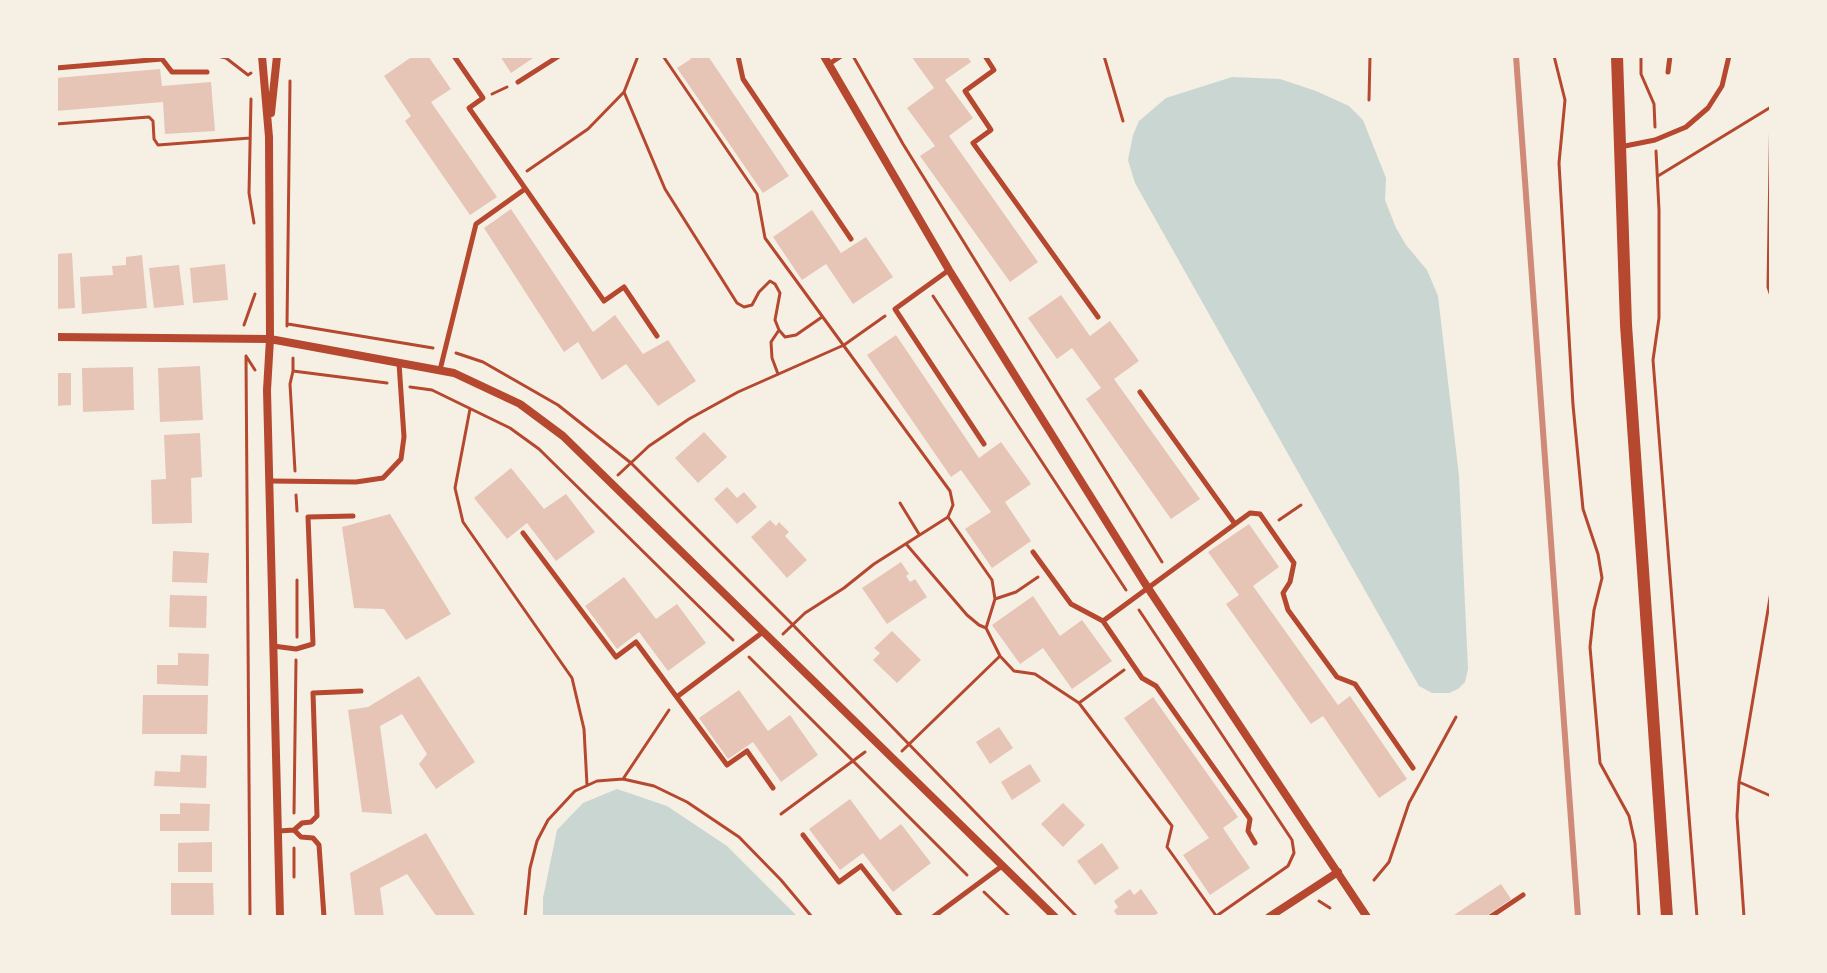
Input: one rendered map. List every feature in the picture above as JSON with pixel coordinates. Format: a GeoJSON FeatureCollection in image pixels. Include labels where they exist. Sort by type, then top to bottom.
{"type":"FeatureCollection","features":[{"type":"Feature","properties":{"kind":"street"},"geometry":{"type":"LineString","coordinates":[[262,56],[269,137],[270,339],[267,390],[280,917]]}},
{"type":"Feature","properties":{"kind":"street"},"geometry":{"type":"LineString","coordinates":[[269,137],[277,56]]}},
{"type":"Feature","properties":{"kind":"street"},"geometry":{"type":"LineString","coordinates":[[1617,56],[1626,325],[1667,917]]}},
{"type":"Feature","properties":{"kind":"street"},"geometry":{"type":"LineString","coordinates":[[826,60],[949,270],[1147,587],[1367,917]]}},
{"type":"Feature","properties":{"kind":"street"},"geometry":{"type":"LineString","coordinates":[[56,337],[270,339],[454,373],[520,404],[563,436],[1055,917]]}},
{"type":"Feature","properties":{"kind":"street"},"geometry":{"type":"LineString","coordinates":[[1269,917],[1338,872]]}},
{"type":"Feature","properties":{"kind":"lane"},"geometry":{"type":"LineString","coordinates":[[454,56],[483,98],[469,108],[604,301],[624,287],[657,336]]}},
{"type":"Feature","properties":{"kind":"lane"},"geometry":{"type":"LineString","coordinates":[[518,82],[559,56]]}},
{"type":"Feature","properties":{"kind":"lane"},"geometry":{"type":"LineString","coordinates":[[738,56],[743,79],[851,239]]}},
{"type":"Feature","properties":{"kind":"lane"},"geometry":{"type":"LineString","coordinates":[[826,60],[841,56]]}},
{"type":"Feature","properties":{"kind":"lane"},"geometry":{"type":"LineString","coordinates":[[985,56],[994,70],[965,91],[991,130],[973,143],[1098,317]]}},
{"type":"Feature","properties":{"kind":"lane"},"geometry":{"type":"LineString","coordinates":[[1668,72],[1670,56]]}},
{"type":"Feature","properties":{"kind":"lane"},"geometry":{"type":"LineString","coordinates":[[1619,147],[1655,140],[1686,127],[1708,108],[1722,86],[1729,56]]}},
{"type":"Feature","properties":{"kind":"lane"},"geometry":{"type":"LineString","coordinates":[[56,68],[162,59],[172,72],[207,72]]}},
{"type":"Feature","properties":{"kind":"lane"},"geometry":{"type":"LineString","coordinates":[[440,370],[476,224],[525,189]]}},
{"type":"Feature","properties":{"kind":"lane"},"geometry":{"type":"LineString","coordinates":[[949,270],[895,309],[984,444]]}},
{"type":"Feature","properties":{"kind":"lane"},"geometry":{"type":"LineString","coordinates":[[271,481],[296,484],[383,478],[401,459],[404,437],[399,362]]}},
{"type":"Feature","properties":{"kind":"lane"},"geometry":{"type":"LineString","coordinates":[[1140,392],[1235,524]]}},
{"type":"Feature","properties":{"kind":"lane"},"geometry":{"type":"LineString","coordinates":[[1103,621],[1250,513],[1260,514],[1294,563],[1290,582],[1283,593],[1288,610],[1337,677],[1355,684],[1413,768]]}},
{"type":"Feature","properties":{"kind":"lane"},"geometry":{"type":"LineString","coordinates":[[273,646],[296,649],[313,644],[308,517],[353,516]]}},
{"type":"Feature","properties":{"kind":"lane"},"geometry":{"type":"LineString","coordinates":[[523,533],[616,657],[636,642],[727,765],[747,751],[773,788]]}},
{"type":"Feature","properties":{"kind":"lane"},"geometry":{"type":"LineString","coordinates":[[1033,552],[1071,604],[1103,621],[1142,678],[1156,686],[1250,819],[1248,831],[1255,843]]}},
{"type":"Feature","properties":{"kind":"lane"},"geometry":{"type":"LineString","coordinates":[[678,696],[764,631]]}},
{"type":"Feature","properties":{"kind":"lane"},"geometry":{"type":"LineString","coordinates":[[279,831],[294,830],[317,816],[313,693],[361,691]]}},
{"type":"Feature","properties":{"kind":"lane"},"geometry":{"type":"LineString","coordinates":[[294,830],[301,837],[313,838],[319,845],[324,917]]}},
{"type":"Feature","properties":{"kind":"lane"},"geometry":{"type":"LineString","coordinates":[[803,835],[839,882],[861,866],[901,917]]}},
{"type":"Feature","properties":{"kind":"lane"},"geometry":{"type":"LineString","coordinates":[[933,917],[1002,866]]}},
{"type":"Feature","properties":{"kind":"lane"},"geometry":{"type":"LineString","coordinates":[[1490,917],[1523,895]]}},
{"type":"Feature","properties":{"kind":"path"},"geometry":{"type":"LineString","coordinates":[[517,177],[588,129],[624,92],[638,56]]}},
{"type":"Feature","properties":{"kind":"path"},"geometry":{"type":"LineString","coordinates":[[663,56],[757,194],[765,238],[950,491],[953,505],[948,517],[805,613],[775,643]]}},
{"type":"Feature","properties":{"kind":"path"},"geometry":{"type":"LineString","coordinates":[[853,56],[903,144],[1168,572]]}},
{"type":"Feature","properties":{"kind":"path"},"geometry":{"type":"LineString","coordinates":[[1104,56],[1123,121]]}},
{"type":"Feature","properties":{"kind":"path"},"geometry":{"type":"LineString","coordinates":[[1369,100],[1370,56]]}},
{"type":"Feature","properties":{"kind":"path"},"geometry":{"type":"LineString","coordinates":[[1554,56],[1565,100],[1559,163],[1573,405],[1583,509],[1598,554],[1602,578],[1590,647],[1600,763],[1629,816],[1635,843],[1639,917]]}},
{"type":"Feature","properties":{"kind":"path"},"geometry":{"type":"LineString","coordinates":[[1641,56],[1641,74],[1654,104],[1659,318],[1653,360],[1697,917]]}},
{"type":"Feature","properties":{"kind":"path"},"geometry":{"type":"LineString","coordinates":[[283,342],[288,311],[290,77]]}},
{"type":"Feature","properties":{"kind":"path"},"geometry":{"type":"LineString","coordinates":[[483,98],[518,82]]}},
{"type":"Feature","properties":{"kind":"path"},"geometry":{"type":"LineString","coordinates":[[251,89],[249,193],[255,228]]}},
{"type":"Feature","properties":{"kind":"path"},"geometry":{"type":"LineString","coordinates":[[624,92],[665,189],[737,303],[744,307],[752,305],[770,281],[780,293],[775,320],[785,337],[796,335],[822,317]]}},
{"type":"Feature","properties":{"kind":"path"},"geometry":{"type":"LineString","coordinates":[[1771,101],[1768,287],[1771,296]]}},
{"type":"Feature","properties":{"kind":"path"},"geometry":{"type":"LineString","coordinates":[[1657,176],[1771,107]]}},
{"type":"Feature","properties":{"kind":"path"},"geometry":{"type":"LineString","coordinates":[[56,124],[149,117],[153,121],[154,139],[158,145],[250,138]]}},
{"type":"Feature","properties":{"kind":"path"},"geometry":{"type":"LineString","coordinates":[[927,286],[1132,598]]}},
{"type":"Feature","properties":{"kind":"path"},"geometry":{"type":"LineString","coordinates":[[250,917],[244,324],[255,289]]}},
{"type":"Feature","properties":{"kind":"path"},"geometry":{"type":"LineString","coordinates":[[610,482],[649,446],[689,419],[738,392],[844,345],[895,309]]}},
{"type":"Feature","properties":{"kind":"path"},"geometry":{"type":"LineString","coordinates":[[246,516],[271,519],[297,517],[290,384],[295,325]]}},
{"type":"Feature","properties":{"kind":"path"},"geometry":{"type":"LineString","coordinates":[[778,374],[772,358],[771,342],[779,330]]}},
{"type":"Feature","properties":{"kind":"path"},"geometry":{"type":"LineString","coordinates":[[246,356],[267,390]]}},
{"type":"Feature","properties":{"kind":"path"},"geometry":{"type":"LineString","coordinates":[[293,371],[432,390],[510,428],[539,449],[1010,917]]}},
{"type":"Feature","properties":{"kind":"path"},"geometry":{"type":"LineString","coordinates":[[470,409],[455,488],[463,522],[572,678],[584,729],[587,785]]}},
{"type":"Feature","properties":{"kind":"path"},"geometry":{"type":"LineString","coordinates":[[900,503],[919,535]]}},
{"type":"Feature","properties":{"kind":"path"},"geometry":{"type":"LineString","coordinates":[[1269,527],[1301,505]]}},
{"type":"Feature","properties":{"kind":"path"},"geometry":{"type":"LineString","coordinates":[[948,517],[992,580],[995,599],[986,628]]}},
{"type":"Feature","properties":{"kind":"path"},"geometry":{"type":"LineString","coordinates":[[906,543],[967,615],[986,628],[1000,656],[1014,671],[1035,674],[1079,703],[1172,826],[1167,847],[1217,917]]}},
{"type":"Feature","properties":{"kind":"path"},"geometry":{"type":"LineString","coordinates":[[995,599],[1016,592],[1047,571]]}},
{"type":"Feature","properties":{"kind":"path"},"geometry":{"type":"LineString","coordinates":[[294,888],[297,576]]}},
{"type":"Feature","properties":{"kind":"path"},"geometry":{"type":"LineString","coordinates":[[1744,917],[1737,816],[1739,782],[1771,592]]}},
{"type":"Feature","properties":{"kind":"path"},"geometry":{"type":"LineString","coordinates":[[893,760],[1000,656]]}},
{"type":"Feature","properties":{"kind":"path"},"geometry":{"type":"LineString","coordinates":[[1079,703],[1132,664]]}},
{"type":"Feature","properties":{"kind":"path"},"geometry":{"type":"LineString","coordinates":[[623,779],[678,696]]}},
{"type":"Feature","properties":{"kind":"path"},"geometry":{"type":"LineString","coordinates":[[1374,880],[1389,862],[1409,803],[1456,717]]}},
{"type":"Feature","properties":{"kind":"path"},"geometry":{"type":"LineString","coordinates":[[781,814],[876,743]]}},
{"type":"Feature","properties":{"kind":"path"},"geometry":{"type":"LineString","coordinates":[[525,917],[530,868],[537,841],[548,820],[575,791],[597,781],[623,779],[654,786],[739,837],[812,917]]}},
{"type":"Feature","properties":{"kind":"path"},"geometry":{"type":"LineString","coordinates":[[1739,782],[1771,796]]}},
{"type":"Feature","properties":{"kind":"shaded area"},"geometry":{"type":"Polygon","coordinates":[[[1232,77],[1280,79],[1349,106],[1363,120],[1386,178],[1385,200],[1396,228],[1427,270],[1438,296],[1459,476],[1468,669],[1465,682],[1449,693],[1432,693],[1419,686],[1135,183],[1128,160],[1139,121],[1166,98],[1232,77]]]}},
{"type":"Feature","properties":{"kind":"shaded area"},"geometry":{"type":"Polygon","coordinates":[[[617,789],[667,806],[727,846],[798,917],[543,917],[543,898],[557,830],[583,803],[617,789]]]}},
{"type":"Feature","properties":{"kind":"building"},"geometry":{"type":"Polygon","coordinates":[[[409,56],[428,56],[451,89],[431,102],[497,197],[470,215],[405,121],[411,116],[384,76],[409,56]]]}},
{"type":"Feature","properties":{"kind":"building"},"geometry":{"type":"Polygon","coordinates":[[[500,56],[536,56],[511,73],[500,56]]]}},
{"type":"Feature","properties":{"kind":"building"},"geometry":{"type":"Polygon","coordinates":[[[689,56],[708,56],[789,176],[763,193],[677,68],[691,59],[689,56]]]}},
{"type":"Feature","properties":{"kind":"building"},"geometry":{"type":"Polygon","coordinates":[[[911,56],[967,56],[971,62],[945,80],[973,118],[949,136],[1038,262],[1010,282],[920,156],[935,146],[907,108],[934,88],[911,56]]]}},
{"type":"Feature","properties":{"kind":"building"},"geometry":{"type":"Polygon","coordinates":[[[160,69],[162,86],[211,82],[215,131],[165,134],[163,102],[56,111],[56,78],[160,69]]]}},
{"type":"Feature","properties":{"kind":"building"},"geometry":{"type":"Polygon","coordinates":[[[511,209],[593,332],[615,315],[643,354],[668,340],[696,381],[658,406],[626,364],[602,380],[578,342],[564,352],[484,228],[511,209]]]}},
{"type":"Feature","properties":{"kind":"building"},"geometry":{"type":"Polygon","coordinates":[[[812,210],[841,253],[866,237],[893,277],[853,304],[826,264],[802,280],[773,237],[812,210]]]}},
{"type":"Feature","properties":{"kind":"building"},"geometry":{"type":"Polygon","coordinates":[[[72,253],[75,308],[56,309],[56,254],[72,253]]]}},
{"type":"Feature","properties":{"kind":"building"},"geometry":{"type":"Polygon","coordinates":[[[142,255],[147,308],[82,314],[80,277],[113,275],[112,266],[126,265],[126,257],[142,255]]]}},
{"type":"Feature","properties":{"kind":"building"},"geometry":{"type":"Polygon","coordinates":[[[225,264],[228,300],[193,303],[190,268],[225,264]]]}},
{"type":"Feature","properties":{"kind":"building"},"geometry":{"type":"Polygon","coordinates":[[[179,265],[184,305],[154,308],[149,268],[179,265]]]}},
{"type":"Feature","properties":{"kind":"building"},"geometry":{"type":"Polygon","coordinates":[[[1061,295],[1090,336],[1110,321],[1139,361],[1114,379],[1200,499],[1171,519],[1086,399],[1101,388],[1072,348],[1057,359],[1028,318],[1061,295]]]}},
{"type":"Feature","properties":{"kind":"building"},"geometry":{"type":"Polygon","coordinates":[[[896,335],[979,458],[1001,442],[1031,484],[1005,502],[1031,541],[992,568],[965,529],[991,512],[961,470],[951,477],[867,355],[896,335]]]}},
{"type":"Feature","properties":{"kind":"building"},"geometry":{"type":"Polygon","coordinates":[[[200,366],[203,420],[160,422],[158,368],[200,366]]]}},
{"type":"Feature","properties":{"kind":"building"},"geometry":{"type":"Polygon","coordinates":[[[133,367],[134,410],[83,412],[82,368],[133,367]]]}},
{"type":"Feature","properties":{"kind":"building"},"geometry":{"type":"Polygon","coordinates":[[[56,373],[71,373],[71,405],[56,406],[56,373]]]}},
{"type":"Feature","properties":{"kind":"building"},"geometry":{"type":"Polygon","coordinates":[[[704,432],[727,457],[698,483],[675,458],[704,432]]]}},
{"type":"Feature","properties":{"kind":"building"},"geometry":{"type":"Polygon","coordinates":[[[200,433],[202,477],[191,478],[192,523],[152,524],[151,480],[166,479],[164,435],[200,433]]]}},
{"type":"Feature","properties":{"kind":"building"},"geometry":{"type":"Polygon","coordinates":[[[511,468],[544,509],[566,494],[595,532],[556,561],[527,523],[507,539],[474,498],[511,468]]]}},
{"type":"Feature","properties":{"kind":"building"},"geometry":{"type":"Polygon","coordinates":[[[727,487],[737,498],[744,492],[757,507],[737,524],[714,499],[727,487]]]}},
{"type":"Feature","properties":{"kind":"building"},"geometry":{"type":"Polygon","coordinates":[[[390,514],[451,614],[406,640],[384,609],[354,608],[342,527],[390,514]]]}},
{"type":"Feature","properties":{"kind":"building"},"geometry":{"type":"Polygon","coordinates":[[[770,520],[776,526],[779,522],[789,532],[785,536],[807,560],[787,578],[751,537],[770,520]]]}},
{"type":"Feature","properties":{"kind":"building"},"geometry":{"type":"Polygon","coordinates":[[[1249,524],[1279,567],[1253,586],[1338,705],[1350,696],[1407,779],[1379,798],[1323,716],[1311,724],[1226,604],[1239,595],[1208,552],[1249,524]]]}},
{"type":"Feature","properties":{"kind":"building"},"geometry":{"type":"Polygon","coordinates":[[[173,551],[209,553],[207,583],[172,582],[173,551]]]}},
{"type":"Feature","properties":{"kind":"building"},"geometry":{"type":"Polygon","coordinates":[[[901,562],[910,582],[915,579],[927,597],[887,624],[862,588],[901,562]]]}},
{"type":"Feature","properties":{"kind":"building"},"geometry":{"type":"Polygon","coordinates":[[[624,577],[656,619],[677,604],[706,643],[668,671],[639,632],[617,649],[585,606],[624,577]]]}},
{"type":"Feature","properties":{"kind":"building"},"geometry":{"type":"Polygon","coordinates":[[[170,595],[207,596],[206,628],[169,627],[170,595]]]}},
{"type":"Feature","properties":{"kind":"building"},"geometry":{"type":"Polygon","coordinates":[[[1033,596],[1060,636],[1082,620],[1112,661],[1072,689],[1043,648],[1020,664],[992,625],[1033,596]]]}},
{"type":"Feature","properties":{"kind":"building"},"geometry":{"type":"Polygon","coordinates":[[[892,631],[921,660],[897,683],[873,660],[880,653],[874,648],[892,631]]]}},
{"type":"Feature","properties":{"kind":"building"},"geometry":{"type":"Polygon","coordinates":[[[178,653],[209,654],[208,686],[157,684],[157,665],[178,665],[178,653]]]}},
{"type":"Feature","properties":{"kind":"building"},"geometry":{"type":"Polygon","coordinates":[[[419,676],[475,762],[436,789],[419,764],[427,754],[402,714],[380,726],[392,814],[362,812],[348,710],[368,707],[419,676]]]}},
{"type":"Feature","properties":{"kind":"building"},"geometry":{"type":"Polygon","coordinates":[[[739,690],[768,731],[790,715],[818,755],[781,782],[753,742],[728,759],[699,718],[739,690]]]}},
{"type":"Feature","properties":{"kind":"building"},"geometry":{"type":"Polygon","coordinates":[[[143,695],[208,695],[207,734],[142,734],[143,695]]]}},
{"type":"Feature","properties":{"kind":"building"},"geometry":{"type":"Polygon","coordinates":[[[1153,697],[1238,817],[1223,828],[1250,868],[1210,895],[1183,855],[1209,838],[1124,718],[1153,697]]]}},
{"type":"Feature","properties":{"kind":"building"},"geometry":{"type":"Polygon","coordinates":[[[999,727],[1013,748],[990,764],[976,742],[999,727]]]}},
{"type":"Feature","properties":{"kind":"building"},"geometry":{"type":"Polygon","coordinates":[[[181,755],[207,756],[206,788],[154,786],[155,771],[180,772],[181,755]]]}},
{"type":"Feature","properties":{"kind":"building"},"geometry":{"type":"Polygon","coordinates":[[[1030,764],[1041,781],[1012,800],[1001,782],[1030,764]]]}},
{"type":"Feature","properties":{"kind":"building"},"geometry":{"type":"Polygon","coordinates":[[[850,799],[880,840],[901,824],[931,863],[893,892],[863,853],[840,870],[809,829],[850,799]]]}},
{"type":"Feature","properties":{"kind":"building"},"geometry":{"type":"Polygon","coordinates":[[[180,803],[210,804],[209,831],[160,831],[160,814],[180,814],[180,803]]]}},
{"type":"Feature","properties":{"kind":"building"},"geometry":{"type":"Polygon","coordinates":[[[1063,803],[1085,825],[1063,847],[1041,824],[1063,803]]]}},
{"type":"Feature","properties":{"kind":"building"},"geometry":{"type":"Polygon","coordinates":[[[426,833],[476,917],[437,917],[407,874],[380,888],[384,917],[355,917],[350,873],[426,833]]]}},
{"type":"Feature","properties":{"kind":"building"},"geometry":{"type":"Polygon","coordinates":[[[212,842],[212,872],[178,872],[178,843],[212,842]]]}},
{"type":"Feature","properties":{"kind":"building"},"geometry":{"type":"Polygon","coordinates":[[[1102,843],[1119,868],[1095,885],[1077,861],[1102,843]]]}},
{"type":"Feature","properties":{"kind":"building"},"geometry":{"type":"Polygon","coordinates":[[[171,883],[213,883],[214,917],[171,917],[171,883]]]}},
{"type":"Feature","properties":{"kind":"building"},"geometry":{"type":"Polygon","coordinates":[[[1501,884],[1511,899],[1485,917],[1451,917],[1501,884]]]}},
{"type":"Feature","properties":{"kind":"building"},"geometry":{"type":"Polygon","coordinates":[[[1130,889],[1134,895],[1141,889],[1158,913],[1153,917],[1118,917],[1114,911],[1118,907],[1114,901],[1130,889]]]}},
{"type":"Feature","properties":{"kind":"railway"},"geometry":{"type":"LineString","coordinates":[[1516,56],[1578,917]]}}]}
